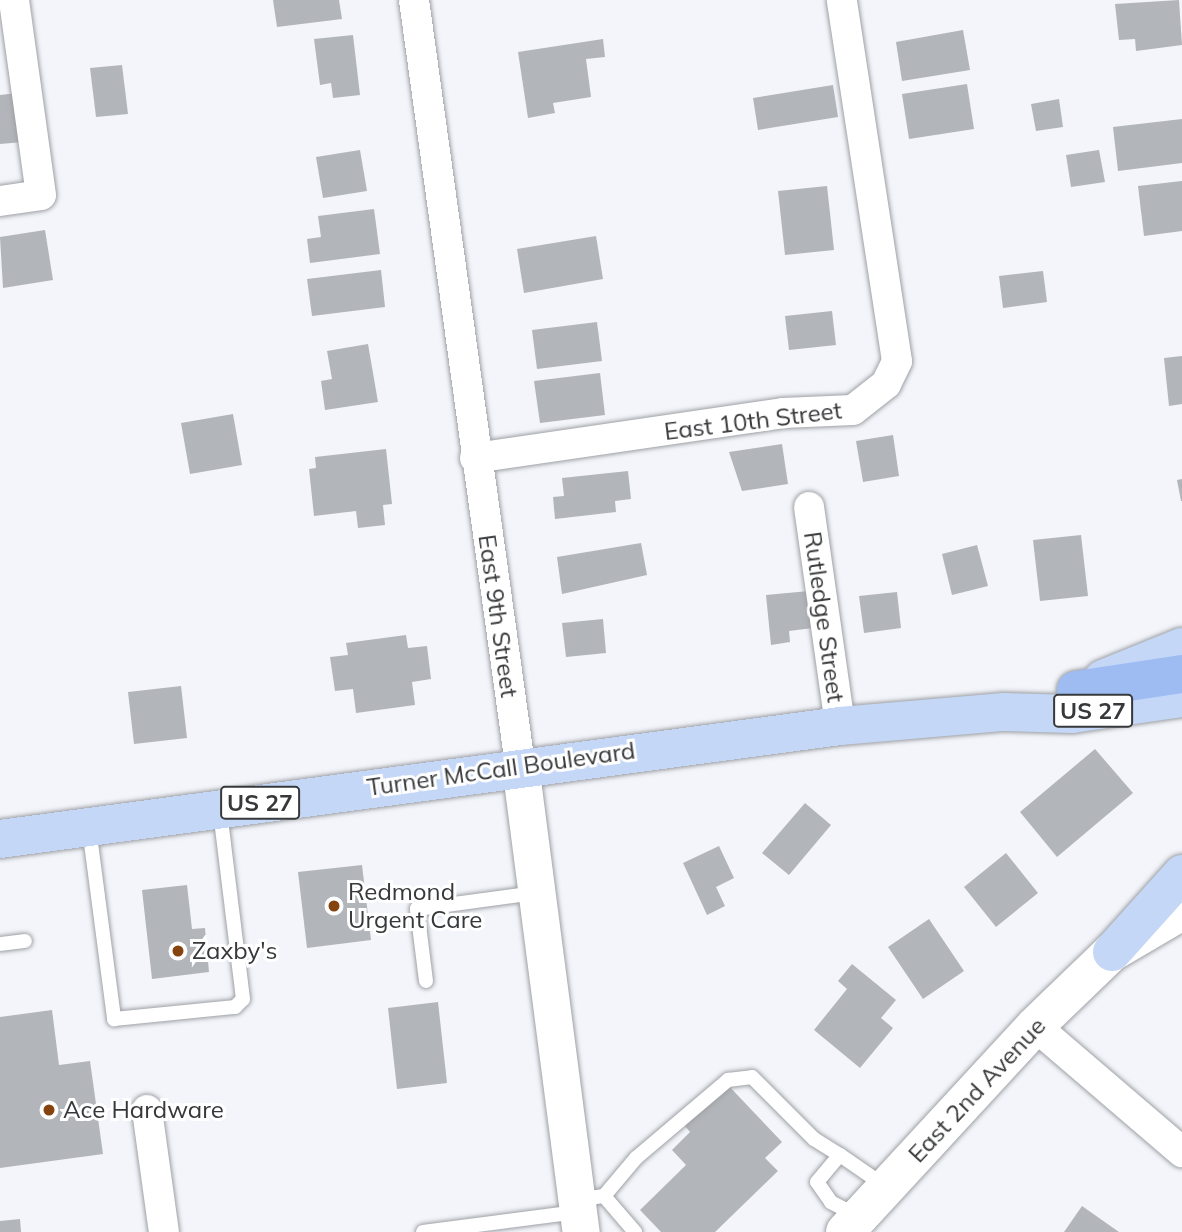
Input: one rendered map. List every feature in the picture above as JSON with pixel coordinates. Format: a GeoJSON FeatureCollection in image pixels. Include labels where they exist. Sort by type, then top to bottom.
{"type":"FeatureCollection","features":[{"type":"Feature","properties":{"kind":"highway","name":"Turner McCall Boulevard"},"geometry":{"type":"LineString","coordinates":[[1076,690],[1182,674]]}},
{"type":"Feature","properties":{"kind":"main road"},"geometry":{"type":"LineString","coordinates":[[1076,690],[1182,647]]}},
{"type":"Feature","properties":{"kind":"main road","name":"Turner McCall Boulevard"},"geometry":{"type":"LineString","coordinates":[[1004,712],[1076,690]]}},
{"type":"Feature","properties":{"kind":"main road","name":"Turner McCall Boulevard"},"geometry":{"type":"LineString","coordinates":[[0,839],[520,765],[840,726],[1004,712],[1072,714],[1182,698]]}},
{"type":"Feature","properties":{"kind":"main road"},"geometry":{"type":"LineString","coordinates":[[1112,952],[1182,874]]}},
{"type":"Feature","properties":{"kind":"main road","name":"East 2nd Avenue"},"geometry":{"type":"LineString","coordinates":[[852,1224],[1035,1026],[1112,952],[1182,911]]}},
{"type":"Feature","properties":{"kind":"street"},"geometry":{"type":"LineString","coordinates":[[0,201],[41,195],[14,0]]}},
{"type":"Feature","properties":{"kind":"street","name":"East 9th Street"},"geometry":{"type":"LineString","coordinates":[[414,0],[475,458],[585,1210]]}},
{"type":"Feature","properties":{"kind":"street","name":"East 10th Street"},"geometry":{"type":"LineString","coordinates":[[475,458],[783,413],[853,410],[886,383],[897,360],[842,0]]}},
{"type":"Feature","properties":{"kind":"street","name":"Rutledge Street"},"geometry":{"type":"LineString","coordinates":[[809,507],[840,726]]}},
{"type":"Feature","properties":{"kind":"street"},"geometry":{"type":"LineString","coordinates":[[1035,1026],[1182,1152]]}},
{"type":"Feature","properties":{"kind":"street"},"geometry":{"type":"LineString","coordinates":[[147,1110],[164,1232]]}},
{"type":"Feature","properties":{"kind":"lane"},"geometry":{"type":"LineString","coordinates":[[89,827],[114,1019],[235,1007],[243,999],[220,809]]}},
{"type":"Feature","properties":{"kind":"lane"},"geometry":{"type":"LineString","coordinates":[[426,981],[417,909],[537,892]]}},
{"type":"Feature","properties":{"kind":"lane"},"geometry":{"type":"LineString","coordinates":[[0,944],[25,941]]}},
{"type":"Feature","properties":{"kind":"lane"},"geometry":{"type":"LineString","coordinates":[[585,1210],[636,1158],[728,1080],[752,1077],[814,1139],[886,1187]]}},
{"type":"Feature","properties":{"kind":"lane"},"geometry":{"type":"LineString","coordinates":[[840,1155],[817,1182],[852,1224]]}},
{"type":"Feature","properties":{"kind":"lane"},"geometry":{"type":"LineString","coordinates":[[423,1232],[585,1210],[635,1232]]}},
{"type":"Feature","properties":{"kind":"building"},"geometry":{"type":"Polygon","coordinates":[[[273,0],[339,0],[342,19],[277,27],[273,0]]]}},
{"type":"Feature","properties":{"kind":"building"},"geometry":{"type":"Polygon","coordinates":[[[1179,0],[1182,45],[1136,51],[1135,39],[1119,40],[1115,4],[1179,0]]]}},
{"type":"Feature","properties":{"kind":"building"},"geometry":{"type":"Polygon","coordinates":[[[963,30],[970,70],[902,81],[896,42],[963,30]]]}},
{"type":"Feature","properties":{"kind":"building"},"geometry":{"type":"Polygon","coordinates":[[[353,35],[360,95],[333,98],[331,83],[320,85],[314,39],[353,35]]]}},
{"type":"Feature","properties":{"kind":"building"},"geometry":{"type":"Polygon","coordinates":[[[603,39],[605,57],[586,59],[591,97],[553,103],[555,113],[528,118],[518,52],[603,39]]]}},
{"type":"Feature","properties":{"kind":"building"},"geometry":{"type":"Polygon","coordinates":[[[122,65],[128,114],[96,117],[90,68],[122,65]]]}},
{"type":"Feature","properties":{"kind":"building"},"geometry":{"type":"Polygon","coordinates":[[[967,84],[974,129],[909,139],[902,94],[967,84]]]}},
{"type":"Feature","properties":{"kind":"building"},"geometry":{"type":"Polygon","coordinates":[[[833,85],[838,117],[758,130],[753,98],[833,85]]]}},
{"type":"Feature","properties":{"kind":"building"},"geometry":{"type":"Polygon","coordinates":[[[18,93],[23,142],[0,144],[0,95],[18,93]]]}},
{"type":"Feature","properties":{"kind":"building"},"geometry":{"type":"Polygon","coordinates":[[[1059,99],[1063,127],[1036,131],[1031,104],[1059,99]]]}},
{"type":"Feature","properties":{"kind":"building"},"geometry":{"type":"Polygon","coordinates":[[[1182,119],[1182,163],[1118,171],[1113,127],[1182,119]]]}},
{"type":"Feature","properties":{"kind":"building"},"geometry":{"type":"Polygon","coordinates":[[[360,150],[367,191],[323,198],[316,157],[360,150]]]}},
{"type":"Feature","properties":{"kind":"building"},"geometry":{"type":"Polygon","coordinates":[[[1099,150],[1105,182],[1071,187],[1066,155],[1099,150]]]}},
{"type":"Feature","properties":{"kind":"building"},"geometry":{"type":"Polygon","coordinates":[[[1182,181],[1182,231],[1144,236],[1138,186],[1182,181]]]}},
{"type":"Feature","properties":{"kind":"building"},"geometry":{"type":"Polygon","coordinates":[[[827,186],[834,250],[785,255],[778,191],[827,186]]]}},
{"type":"Feature","properties":{"kind":"building"},"geometry":{"type":"Polygon","coordinates":[[[374,209],[380,254],[310,263],[307,239],[321,237],[318,216],[374,209]]]}},
{"type":"Feature","properties":{"kind":"building"},"geometry":{"type":"Polygon","coordinates":[[[45,230],[53,280],[3,288],[0,237],[45,230]]]}},
{"type":"Feature","properties":{"kind":"building"},"geometry":{"type":"Polygon","coordinates":[[[596,236],[603,279],[524,293],[517,249],[596,236]]]}},
{"type":"Feature","properties":{"kind":"building"},"geometry":{"type":"Polygon","coordinates":[[[381,270],[385,307],[312,316],[307,279],[381,270]]]}},
{"type":"Feature","properties":{"kind":"building"},"geometry":{"type":"Polygon","coordinates":[[[1043,271],[1047,302],[1003,308],[999,276],[1043,271]]]}},
{"type":"Feature","properties":{"kind":"building"},"geometry":{"type":"Polygon","coordinates":[[[832,311],[836,345],[789,350],[785,316],[832,311]]]}},
{"type":"Feature","properties":{"kind":"building"},"geometry":{"type":"Polygon","coordinates":[[[597,322],[602,361],[537,369],[532,330],[597,322]]]}},
{"type":"Feature","properties":{"kind":"building"},"geometry":{"type":"Polygon","coordinates":[[[368,344],[378,402],[325,410],[321,381],[332,379],[327,351],[368,344]]]}},
{"type":"Feature","properties":{"kind":"building"},"geometry":{"type":"Polygon","coordinates":[[[1182,356],[1182,404],[1169,406],[1164,358],[1182,356]]]}},
{"type":"Feature","properties":{"kind":"building"},"geometry":{"type":"Polygon","coordinates":[[[600,373],[605,415],[540,423],[534,381],[600,373]]]}},
{"type":"Feature","properties":{"kind":"building"},"geometry":{"type":"Polygon","coordinates":[[[233,414],[242,465],[190,474],[181,423],[233,414]]]}},
{"type":"Feature","properties":{"kind":"building"},"geometry":{"type":"Polygon","coordinates":[[[893,435],[899,476],[863,482],[856,441],[893,435]]]}},
{"type":"Feature","properties":{"kind":"building"},"geometry":{"type":"Polygon","coordinates":[[[782,444],[788,484],[742,491],[729,452],[782,444]]]}},
{"type":"Feature","properties":{"kind":"building"},"geometry":{"type":"Polygon","coordinates":[[[386,449],[392,504],[383,505],[385,525],[358,528],[356,511],[314,516],[309,469],[316,468],[315,457],[386,449]]]}},
{"type":"Feature","properties":{"kind":"building"},"geometry":{"type":"Polygon","coordinates":[[[628,471],[631,499],[615,501],[616,512],[555,519],[553,497],[564,496],[562,478],[628,471]]]}},
{"type":"Feature","properties":{"kind":"building"},"geometry":{"type":"Polygon","coordinates":[[[1182,479],[1182,501],[1181,501],[1177,480],[1182,479]]]}},
{"type":"Feature","properties":{"kind":"building"},"geometry":{"type":"Polygon","coordinates":[[[1081,535],[1088,596],[1040,601],[1033,540],[1081,535]]]}},
{"type":"Feature","properties":{"kind":"building"},"geometry":{"type":"Polygon","coordinates":[[[641,543],[647,575],[562,594],[557,557],[641,543]]]}},
{"type":"Feature","properties":{"kind":"building"},"geometry":{"type":"Polygon","coordinates":[[[977,545],[988,586],[952,595],[942,554],[977,545]]]}},
{"type":"Feature","properties":{"kind":"building"},"geometry":{"type":"Polygon","coordinates":[[[809,591],[813,628],[789,631],[790,642],[771,645],[766,595],[809,591]]]}},
{"type":"Feature","properties":{"kind":"building"},"geometry":{"type":"Polygon","coordinates":[[[897,592],[901,628],[864,633],[859,596],[897,592]]]}},
{"type":"Feature","properties":{"kind":"building"},"geometry":{"type":"Polygon","coordinates":[[[603,619],[606,653],[566,657],[562,623],[603,619]]]}},
{"type":"Feature","properties":{"kind":"building"},"geometry":{"type":"Polygon","coordinates":[[[406,635],[408,648],[427,646],[431,679],[412,682],[415,705],[356,713],[353,689],[335,691],[330,657],[348,655],[346,643],[406,635]]]}},
{"type":"Feature","properties":{"kind":"building"},"geometry":{"type":"Polygon","coordinates":[[[181,686],[187,738],[134,744],[128,692],[181,686]]]}},
{"type":"Feature","properties":{"kind":"building"},"geometry":{"type":"Polygon","coordinates":[[[1095,749],[1133,793],[1057,857],[1020,812],[1095,749]]]}},
{"type":"Feature","properties":{"kind":"building"},"geometry":{"type":"Polygon","coordinates":[[[805,803],[831,825],[789,875],[762,853],[805,803]]]}},
{"type":"Feature","properties":{"kind":"building"},"geometry":{"type":"Polygon","coordinates":[[[719,846],[734,878],[716,887],[725,906],[707,915],[683,863],[719,846]]]}},
{"type":"Feature","properties":{"kind":"building"},"geometry":{"type":"Polygon","coordinates":[[[1006,853],[1038,893],[996,927],[964,887],[1006,853]]]}},
{"type":"Feature","properties":{"kind":"building","name":"Redmond Urgent Care"},"geometry":{"type":"Polygon","coordinates":[[[362,865],[371,940],[307,948],[298,872],[362,865]]]}},
{"type":"Feature","properties":{"kind":"building","name":"Zaxby's"},"geometry":{"type":"Polygon","coordinates":[[[187,885],[192,929],[205,928],[209,972],[152,979],[142,890],[187,885]]]}},
{"type":"Feature","properties":{"kind":"building"},"geometry":{"type":"Polygon","coordinates":[[[929,919],[964,971],[923,999],[888,947],[929,919]]]}},
{"type":"Feature","properties":{"kind":"building"},"geometry":{"type":"Polygon","coordinates":[[[852,964],[896,1000],[881,1018],[893,1028],[860,1068],[814,1030],[847,989],[838,981],[852,964]]]}},
{"type":"Feature","properties":{"kind":"building"},"geometry":{"type":"Polygon","coordinates":[[[438,1002],[447,1083],[397,1089],[388,1008],[438,1002]]]}},
{"type":"Feature","properties":{"kind":"building","name":"Ace Hardware"},"geometry":{"type":"Polygon","coordinates":[[[52,1010],[59,1065],[90,1061],[103,1154],[0,1168],[0,1017],[52,1010]]]}},
{"type":"Feature","properties":{"kind":"building"},"geometry":{"type":"Polygon","coordinates":[[[726,1083],[782,1142],[765,1158],[778,1171],[715,1232],[661,1232],[640,1210],[686,1165],[672,1150],[690,1132],[683,1124],[726,1083]]]}},
{"type":"Feature","properties":{"kind":"building"},"geometry":{"type":"Polygon","coordinates":[[[1082,1206],[1119,1232],[1064,1232],[1082,1206]]]}},
{"type":"Feature","properties":{"kind":"building"},"geometry":{"type":"Polygon","coordinates":[[[20,1219],[21,1232],[0,1232],[0,1221],[20,1219]]]}},
{"type":"Feature","properties":{"kind":"place","name":"Redmond Urgent Care"},"geometry":{"type":"Point","coordinates":[334,906]}},
{"type":"Feature","properties":{"kind":"place","name":"Zaxby's"},"geometry":{"type":"Point","coordinates":[178,951]}},
{"type":"Feature","properties":{"kind":"place","name":"Ace Hardware"},"geometry":{"type":"Point","coordinates":[49,1110]}}]}
